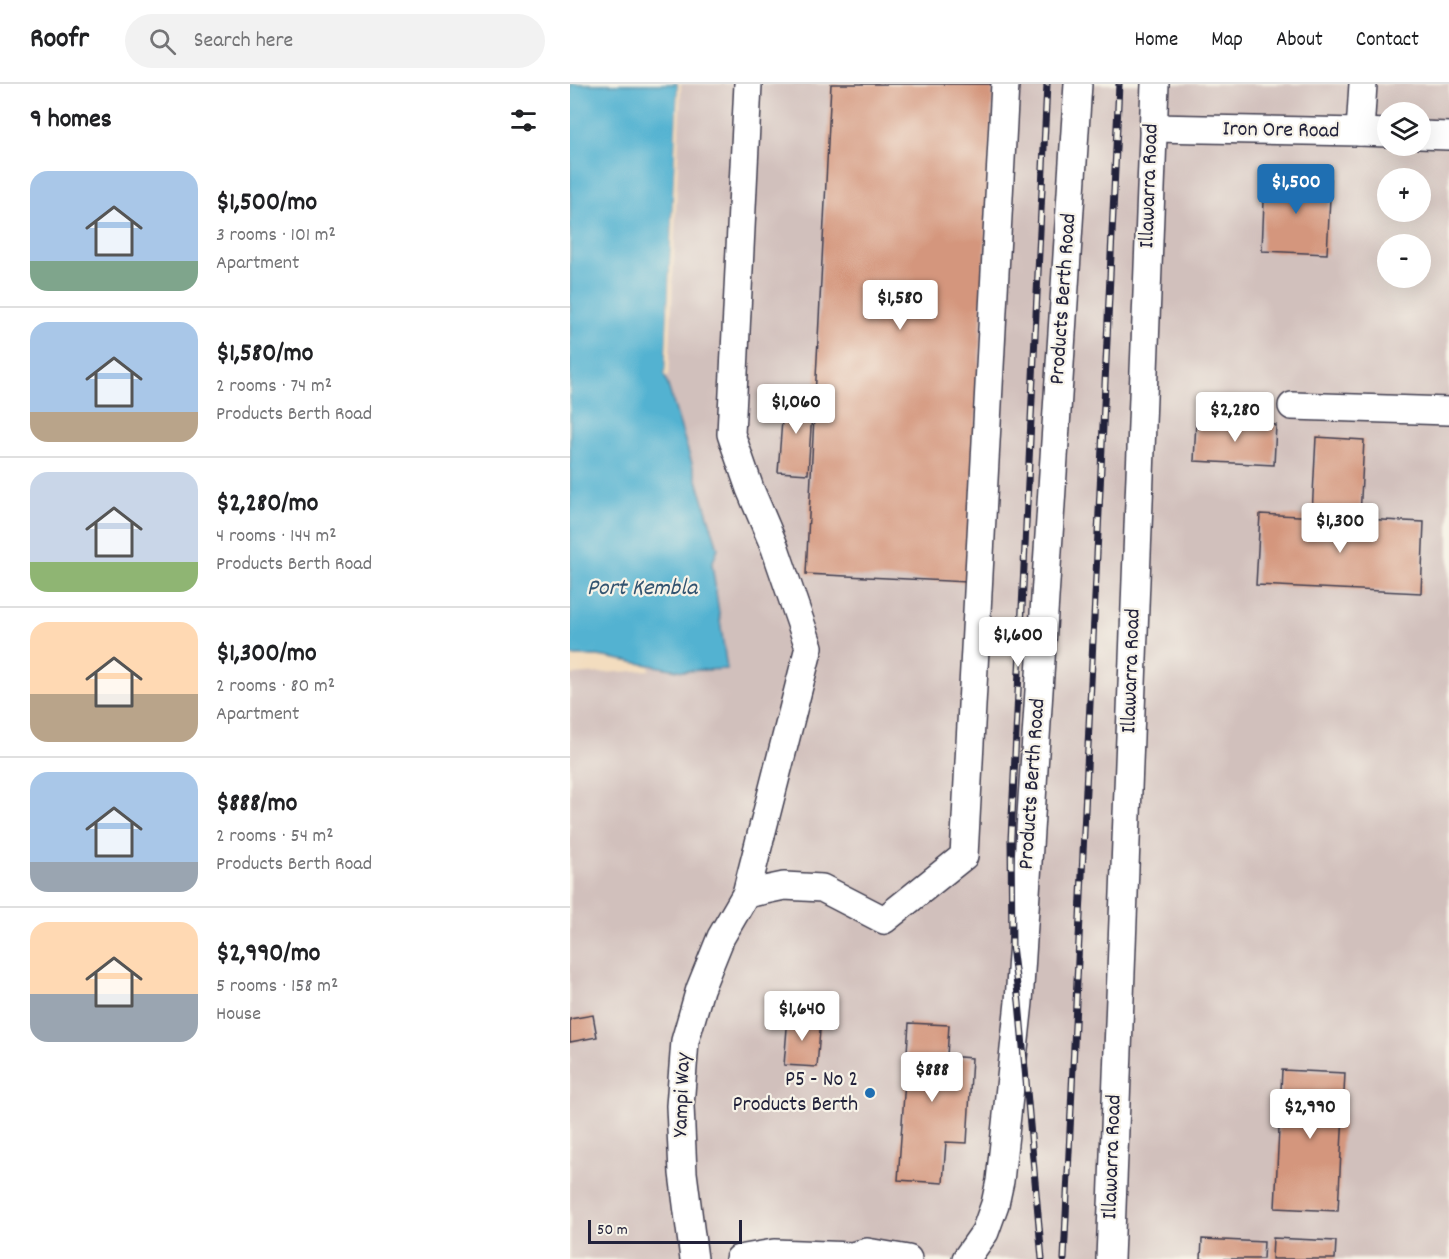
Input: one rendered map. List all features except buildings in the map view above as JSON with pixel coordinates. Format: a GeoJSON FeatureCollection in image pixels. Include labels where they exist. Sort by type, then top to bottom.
{"type":"FeatureCollection","features":[{"type":"Feature","properties":{"kind":"street"},"geometry":{"type":"LineString","coordinates":[[748,84],[731,434],[750,489],[775,548],[809,647],[746,894],[783,886],[822,888],[884,920],[964,856],[1005,84]]}},
{"type":"Feature","properties":{"kind":"street","name":"Products Berth Road"},"geometry":{"type":"LineString","coordinates":[[966,1259],[985,1232],[1000,1181],[1019,1002],[1078,84]]}},
{"type":"Feature","properties":{"kind":"street","name":"Illawarra Road"},"geometry":{"type":"LineString","coordinates":[[1110,1259],[1155,84]]}},
{"type":"Feature","properties":{"kind":"street","name":"Iron Ore Road"},"geometry":{"type":"LineString","coordinates":[[1153,128],[1360,132],[1363,84]]}},
{"type":"Feature","properties":{"kind":"street"},"geometry":{"type":"LineString","coordinates":[[1360,132],[1377,133]]}},
{"type":"Feature","properties":{"kind":"street"},"geometry":{"type":"LineString","coordinates":[[1431,135],[1449,136]]}},
{"type":"Feature","properties":{"kind":"street"},"geometry":{"type":"LineString","coordinates":[[1292,406],[1449,411]]}},
{"type":"Feature","properties":{"kind":"street","name":"Yampi Way"},"geometry":{"type":"LineString","coordinates":[[694,1259],[683,1173],[680,1117],[685,1041],[700,989],[721,937],[746,894]]}},
{"type":"Feature","properties":{"kind":"street"},"geometry":{"type":"LineString","coordinates":[[739,1259],[774,1253],[854,1258],[867,1252],[908,1259]]}},
{"type":"Feature","properties":{"kind":"shaded area"},"geometry":{"type":"Polygon","coordinates":[[[570,84],[1449,84],[1449,1259],[570,1259],[570,675],[650,670],[570,374],[570,84]]]}},
{"type":"Feature","properties":{"kind":"water","name":"Port Kembla"},"geometry":{"type":"Polygon","coordinates":[[[570,84],[678,84],[665,376],[718,548],[712,564],[727,669],[683,671],[598,656],[570,656],[570,84]]]}},
{"type":"Feature","properties":{"kind":"pier"},"geometry":{"type":"Polygon","coordinates":[[[678,84],[681,84],[669,376],[665,376],[678,84]]]}},
{"type":"Feature","properties":{"kind":"railway"},"geometry":{"type":"LineString","coordinates":[[1042,1259],[1012,946],[1011,839],[1047,84]]}},
{"type":"Feature","properties":{"kind":"railway"},"geometry":{"type":"LineString","coordinates":[[1064,1259],[1119,84]]}},
{"type":"Feature","properties":{"kind":"place","name":"P5 - No 2 Products Berth"},"geometry":{"type":"Point","coordinates":[870,1093]}}]}
